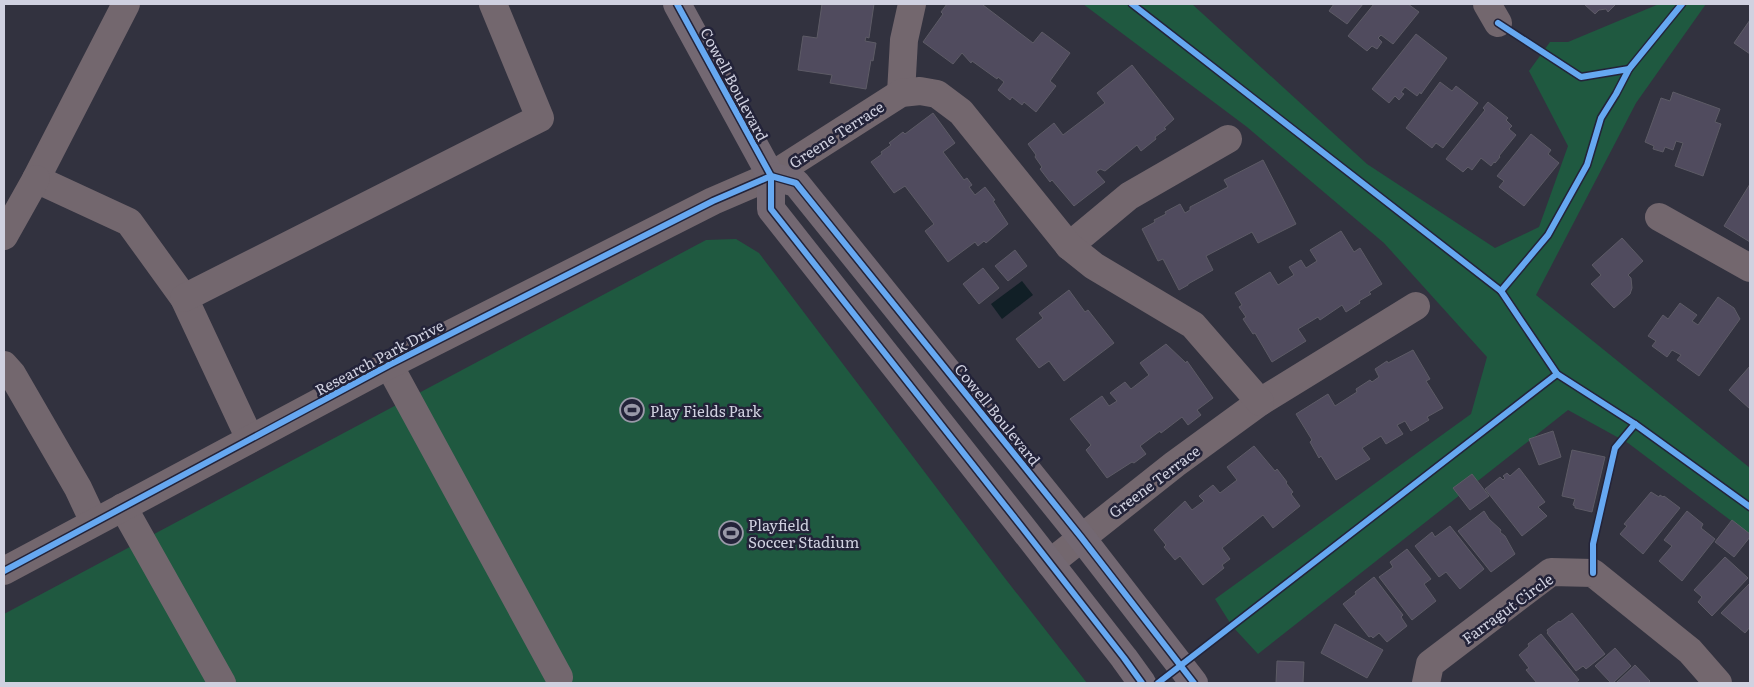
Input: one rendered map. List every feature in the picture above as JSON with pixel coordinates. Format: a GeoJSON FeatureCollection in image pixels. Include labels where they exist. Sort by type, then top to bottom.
{"type":"FeatureCollection","features":[{"type":"Feature","properties":{"kind":"main road","name":"Cowell Boulevard"},"geometry":{"type":"LineString","coordinates":[[677,4],[770,176],[771,209],[1050,563],[1142,683]]}},
{"type":"Feature","properties":{"kind":"main road","name":"Cowell Boulevard"},"geometry":{"type":"LineString","coordinates":[[770,176],[796,183],[1082,537],[1194,683]]}},
{"type":"Feature","properties":{"kind":"street"},"geometry":{"type":"LineString","coordinates":[[4,236],[36,179],[126,4]]}},
{"type":"Feature","properties":{"kind":"street"},"geometry":{"type":"LineString","coordinates":[[184,298],[540,118],[493,4]]}},
{"type":"Feature","properties":{"kind":"street","name":"Greene Terrace"},"geometry":{"type":"LineString","coordinates":[[901,93],[904,40],[912,4]]}},
{"type":"Feature","properties":{"kind":"street","name":"Greene Terrace"},"geometry":{"type":"LineString","coordinates":[[770,176],[901,93],[920,91],[937,94],[961,112],[1069,246],[1094,266],[1193,325],[1260,402]]}},
{"type":"Feature","properties":{"kind":"street"},"geometry":{"type":"LineString","coordinates":[[1069,246],[1129,196],[1228,139]]}},
{"type":"Feature","properties":{"kind":"street","name":"Research Park Drive"},"geometry":{"type":"LineString","coordinates":[[4,571],[389,365],[713,201],[770,176]]}},
{"type":"Feature","properties":{"kind":"street"},"geometry":{"type":"LineString","coordinates":[[36,179],[129,222],[184,298],[250,439]]}},
{"type":"Feature","properties":{"kind":"street"},"geometry":{"type":"LineString","coordinates":[[1659,217],[1750,268]]}},
{"type":"Feature","properties":{"kind":"street","name":"Greene Terrace"},"geometry":{"type":"LineString","coordinates":[[1050,563],[1175,464],[1260,402],[1416,306]]}},
{"type":"Feature","properties":{"kind":"street"},"geometry":{"type":"LineString","coordinates":[[4,365],[12,374],[78,488],[94,522]]}},
{"type":"Feature","properties":{"kind":"street"},"geometry":{"type":"LineString","coordinates":[[389,365],[559,677]]}},
{"type":"Feature","properties":{"kind":"street"},"geometry":{"type":"LineString","coordinates":[[123,507],[222,683]]}},
{"type":"Feature","properties":{"kind":"street","name":"Farragut Circle"},"geometry":{"type":"LineString","coordinates":[[1426,683],[1430,664],[1551,572],[1593,573],[1690,651],[1718,683]]}},
{"type":"Feature","properties":{"kind":"green space"},"geometry":{"type":"Polygon","coordinates":[[[1083,4],[1192,4],[1367,164],[1495,248],[1539,227],[1568,146],[1529,71],[1550,42],[1568,42],[1659,4],[1706,4],[1636,103],[1536,295],[1750,468],[1750,535],[1628,443],[1568,410],[1258,654],[1232,626],[1215,599],[1471,414],[1487,357],[1384,243],[1247,127],[1083,4]]]}},
{"type":"Feature","properties":{"kind":"green space","name":"Play Fields Park"},"geometry":{"type":"Polygon","coordinates":[[[736,239],[759,253],[1004,577],[1087,683],[4,683],[4,614],[706,240],[736,239]]]}},
{"type":"Feature","properties":{"kind":"shaded area"},"geometry":{"type":"Polygon","coordinates":[[[1022,281],[1033,295],[1002,319],[991,304],[1022,281]]]}},
{"type":"Feature","properties":{"kind":"building"},"geometry":{"type":"Polygon","coordinates":[[[822,4],[874,4],[869,38],[866,37],[865,41],[876,43],[866,89],[830,83],[832,75],[798,70],[803,36],[817,38],[822,4]]]}},
{"type":"Feature","properties":{"kind":"building"},"geometry":{"type":"Polygon","coordinates":[[[947,4],[984,4],[1033,43],[1042,32],[1070,53],[1050,81],[1056,86],[1036,112],[1024,102],[1022,105],[1012,97],[1010,100],[998,90],[1004,82],[972,61],[971,63],[962,53],[953,64],[923,42],[943,14],[941,12],[947,4]]]}},
{"type":"Feature","properties":{"kind":"building"},"geometry":{"type":"Polygon","coordinates":[[[1334,4],[1363,4],[1347,24],[1329,11],[1334,4]]]}},
{"type":"Feature","properties":{"kind":"building"},"geometry":{"type":"Polygon","coordinates":[[[1374,4],[1408,4],[1419,12],[1393,44],[1381,35],[1378,38],[1382,42],[1377,49],[1372,46],[1367,51],[1348,36],[1374,4]]]}},
{"type":"Feature","properties":{"kind":"building"},"geometry":{"type":"Polygon","coordinates":[[[1584,4],[1616,4],[1608,12],[1606,9],[1599,10],[1595,14],[1584,4]]]}},
{"type":"Feature","properties":{"kind":"building"},"geometry":{"type":"Polygon","coordinates":[[[1750,20],[1750,54],[1734,43],[1750,20]]]}},
{"type":"Feature","properties":{"kind":"building"},"geometry":{"type":"Polygon","coordinates":[[[1416,34],[1447,58],[1421,94],[1420,92],[1417,96],[1405,87],[1401,92],[1404,94],[1399,100],[1395,96],[1389,103],[1372,89],[1416,34]]]}},
{"type":"Feature","properties":{"kind":"building"},"geometry":{"type":"Polygon","coordinates":[[[1132,65],[1174,119],[1164,128],[1166,129],[1155,137],[1156,139],[1141,151],[1137,145],[1105,171],[1100,169],[1096,172],[1105,182],[1074,206],[1040,169],[1042,167],[1028,144],[1054,123],[1063,135],[1105,103],[1097,93],[1132,65]]]}},
{"type":"Feature","properties":{"kind":"building"},"geometry":{"type":"Polygon","coordinates":[[[1440,82],[1452,91],[1456,86],[1478,103],[1443,148],[1436,143],[1432,148],[1406,128],[1440,82]]]}},
{"type":"Feature","properties":{"kind":"building"},"geometry":{"type":"Polygon","coordinates":[[[1673,92],[1720,109],[1715,122],[1721,124],[1703,176],[1675,166],[1683,143],[1676,141],[1673,150],[1665,147],[1663,152],[1653,149],[1654,146],[1645,142],[1661,98],[1670,101],[1673,92]]]}},
{"type":"Feature","properties":{"kind":"building"},"geometry":{"type":"Polygon","coordinates":[[[1488,102],[1508,118],[1506,120],[1512,126],[1509,129],[1516,135],[1491,166],[1481,158],[1472,170],[1468,167],[1463,172],[1446,159],[1485,110],[1483,108],[1488,102]]]}},
{"type":"Feature","properties":{"kind":"building"},"geometry":{"type":"Polygon","coordinates":[[[933,113],[955,143],[943,152],[964,180],[967,178],[972,185],[969,187],[975,195],[985,187],[995,200],[993,201],[1008,224],[986,243],[984,241],[978,246],[975,242],[948,262],[925,231],[934,224],[905,186],[894,193],[871,162],[891,145],[889,143],[903,132],[905,134],[933,113]]]}},
{"type":"Feature","properties":{"kind":"building"},"geometry":{"type":"Polygon","coordinates":[[[1531,134],[1551,150],[1548,154],[1559,163],[1524,206],[1499,187],[1504,181],[1497,176],[1531,134]]]}},
{"type":"Feature","properties":{"kind":"building"},"geometry":{"type":"Polygon","coordinates":[[[1263,160],[1296,224],[1258,243],[1252,232],[1206,256],[1213,270],[1179,290],[1163,259],[1158,261],[1142,229],[1166,214],[1165,212],[1180,204],[1185,213],[1190,210],[1190,207],[1228,187],[1224,180],[1263,160]]]}},
{"type":"Feature","properties":{"kind":"building"},"geometry":{"type":"Polygon","coordinates":[[[1750,184],[1750,242],[1724,226],[1750,184]]]}},
{"type":"Feature","properties":{"kind":"building"},"geometry":{"type":"Polygon","coordinates":[[[1341,231],[1354,252],[1360,248],[1382,284],[1369,292],[1371,294],[1346,312],[1342,305],[1320,320],[1318,317],[1298,329],[1306,341],[1272,362],[1255,333],[1253,334],[1243,319],[1246,317],[1239,307],[1242,305],[1235,293],[1270,272],[1278,285],[1294,275],[1289,267],[1301,260],[1306,268],[1317,261],[1310,250],[1341,231]]]}},
{"type":"Feature","properties":{"kind":"building"},"geometry":{"type":"Polygon","coordinates":[[[1622,238],[1643,261],[1628,275],[1631,278],[1632,288],[1630,294],[1614,308],[1591,284],[1601,275],[1592,265],[1622,238]]]}},
{"type":"Feature","properties":{"kind":"building"},"geometry":{"type":"Polygon","coordinates":[[[1015,250],[1027,266],[1008,281],[995,266],[1015,250]]]}},
{"type":"Feature","properties":{"kind":"building"},"geometry":{"type":"Polygon","coordinates":[[[983,268],[999,288],[979,304],[963,284],[983,268]]]}},
{"type":"Feature","properties":{"kind":"building"},"geometry":{"type":"Polygon","coordinates":[[[1069,290],[1085,312],[1088,310],[1114,343],[1064,381],[1049,361],[1039,368],[1016,339],[1043,318],[1039,313],[1069,290]]]}},
{"type":"Feature","properties":{"kind":"building"},"geometry":{"type":"Polygon","coordinates":[[[1718,297],[1734,308],[1740,319],[1699,376],[1677,360],[1681,355],[1672,350],[1667,357],[1652,346],[1656,341],[1648,336],[1663,315],[1668,319],[1680,303],[1697,315],[1692,321],[1698,325],[1718,297]]]}},
{"type":"Feature","properties":{"kind":"building"},"geometry":{"type":"Polygon","coordinates":[[[1166,344],[1186,363],[1187,361],[1213,398],[1197,410],[1201,415],[1188,425],[1182,417],[1161,433],[1160,431],[1140,446],[1146,454],[1107,478],[1086,450],[1091,445],[1070,419],[1102,396],[1109,406],[1117,401],[1110,393],[1125,382],[1131,389],[1149,375],[1140,363],[1166,344]]]}},
{"type":"Feature","properties":{"kind":"building"},"geometry":{"type":"Polygon","coordinates":[[[1413,350],[1430,379],[1426,381],[1443,408],[1427,417],[1429,420],[1411,431],[1405,421],[1397,425],[1403,434],[1386,444],[1381,436],[1362,448],[1370,459],[1336,480],[1321,456],[1319,458],[1310,442],[1312,440],[1296,414],[1328,394],[1335,406],[1357,392],[1356,389],[1370,380],[1372,382],[1379,377],[1375,369],[1387,361],[1388,363],[1413,350]]]}},
{"type":"Feature","properties":{"kind":"building"},"geometry":{"type":"Polygon","coordinates":[[[1750,366],[1750,409],[1729,390],[1750,366]]]}},
{"type":"Feature","properties":{"kind":"building"},"geometry":{"type":"Polygon","coordinates":[[[1553,431],[1561,457],[1539,465],[1529,439],[1553,431]]]}},
{"type":"Feature","properties":{"kind":"building"},"geometry":{"type":"Polygon","coordinates":[[[1254,446],[1287,482],[1293,492],[1291,494],[1300,506],[1273,528],[1263,515],[1222,548],[1230,559],[1222,565],[1224,568],[1203,585],[1180,556],[1175,560],[1164,547],[1166,545],[1154,530],[1185,501],[1192,510],[1204,501],[1199,496],[1213,485],[1220,493],[1237,480],[1227,467],[1254,446]]]}},
{"type":"Feature","properties":{"kind":"building"},"geometry":{"type":"Polygon","coordinates":[[[1572,450],[1605,457],[1592,512],[1575,508],[1573,505],[1575,499],[1562,496],[1572,450]]]}},
{"type":"Feature","properties":{"kind":"building"},"geometry":{"type":"Polygon","coordinates":[[[1519,468],[1545,502],[1538,507],[1547,516],[1522,536],[1485,489],[1500,477],[1503,480],[1505,478],[1503,476],[1507,473],[1510,476],[1519,468]]]}},
{"type":"Feature","properties":{"kind":"building"},"geometry":{"type":"Polygon","coordinates":[[[1472,474],[1489,496],[1470,510],[1453,488],[1472,474]]]}},
{"type":"Feature","properties":{"kind":"building"},"geometry":{"type":"Polygon","coordinates":[[[1651,492],[1659,497],[1660,495],[1664,496],[1680,508],[1643,554],[1620,534],[1627,526],[1624,524],[1651,492]]]}},
{"type":"Feature","properties":{"kind":"building"},"geometry":{"type":"Polygon","coordinates":[[[1484,511],[1489,519],[1501,530],[1500,532],[1505,536],[1515,554],[1491,572],[1458,531],[1484,511]]]}},
{"type":"Feature","properties":{"kind":"building"},"geometry":{"type":"Polygon","coordinates":[[[1687,511],[1703,524],[1701,528],[1715,539],[1682,581],[1659,561],[1672,546],[1664,540],[1687,511]]]}},
{"type":"Feature","properties":{"kind":"building"},"geometry":{"type":"Polygon","coordinates":[[[1732,520],[1750,534],[1750,537],[1734,557],[1715,542],[1732,520]]]}},
{"type":"Feature","properties":{"kind":"building"},"geometry":{"type":"Polygon","coordinates":[[[1450,526],[1484,569],[1460,589],[1446,572],[1439,577],[1415,546],[1432,532],[1435,537],[1450,526]]]}},
{"type":"Feature","properties":{"kind":"building"},"geometry":{"type":"Polygon","coordinates":[[[1407,549],[1431,579],[1424,584],[1436,601],[1412,620],[1379,577],[1393,567],[1390,562],[1407,549]]]}},
{"type":"Feature","properties":{"kind":"building"},"geometry":{"type":"Polygon","coordinates":[[[1725,557],[1748,578],[1712,616],[1698,602],[1702,597],[1694,590],[1725,557]]]}},
{"type":"Feature","properties":{"kind":"building"},"geometry":{"type":"Polygon","coordinates":[[[1374,577],[1403,615],[1401,617],[1407,626],[1387,642],[1379,633],[1373,638],[1369,637],[1343,604],[1374,577]]]}},
{"type":"Feature","properties":{"kind":"building"},"geometry":{"type":"Polygon","coordinates":[[[1750,583],[1750,627],[1745,633],[1721,613],[1750,583]]]}},
{"type":"Feature","properties":{"kind":"building"},"geometry":{"type":"Polygon","coordinates":[[[1572,613],[1605,654],[1586,669],[1583,666],[1576,671],[1547,633],[1547,630],[1572,613]]]}},
{"type":"Feature","properties":{"kind":"building"},"geometry":{"type":"Polygon","coordinates":[[[1335,624],[1383,650],[1367,678],[1321,653],[1335,624]]]}},
{"type":"Feature","properties":{"kind":"building"},"geometry":{"type":"Polygon","coordinates":[[[1541,634],[1579,680],[1575,683],[1537,683],[1526,670],[1529,668],[1519,655],[1529,646],[1528,644],[1541,634]]]}},
{"type":"Feature","properties":{"kind":"building"},"geometry":{"type":"Polygon","coordinates":[[[1615,648],[1631,666],[1611,683],[1595,666],[1615,648]]]}},
{"type":"Feature","properties":{"kind":"building"},"geometry":{"type":"Polygon","coordinates":[[[1277,661],[1304,662],[1303,683],[1276,683],[1277,661]]]}},
{"type":"Feature","properties":{"kind":"building"},"geometry":{"type":"Polygon","coordinates":[[[1635,665],[1650,681],[1648,683],[1616,683],[1635,665]]]}},
{"type":"Feature","properties":{"kind":"cycle path"},"geometry":{"type":"LineString","coordinates":[[677,4],[771,176],[771,209],[1142,683]]}},
{"type":"Feature","properties":{"kind":"cycle path"},"geometry":{"type":"LineString","coordinates":[[1132,4],[1501,291],[1557,374],[1635,424],[1750,507]]}},
{"type":"Feature","properties":{"kind":"cycle path"},"geometry":{"type":"LineString","coordinates":[[1501,291],[1548,235],[1587,165],[1601,118],[1629,69],[1682,4]]}},
{"type":"Feature","properties":{"kind":"cycle path"},"geometry":{"type":"LineString","coordinates":[[1498,23],[1581,77],[1629,69]]}},
{"type":"Feature","properties":{"kind":"cycle path"},"geometry":{"type":"LineString","coordinates":[[771,176],[796,183],[1081,537],[1194,683]]}},
{"type":"Feature","properties":{"kind":"cycle path"},"geometry":{"type":"LineString","coordinates":[[4,571],[389,365],[713,201],[771,176]]}},
{"type":"Feature","properties":{"kind":"cycle path"},"geometry":{"type":"LineString","coordinates":[[1158,683],[1557,374]]}},
{"type":"Feature","properties":{"kind":"cycle path"},"geometry":{"type":"LineString","coordinates":[[1593,573],[1593,544],[1615,448],[1635,424]]}},
{"type":"Feature","properties":{"kind":"place","name":"Play Fields Park"},"geometry":{"type":"Point","coordinates":[632,410]}},
{"type":"Feature","properties":{"kind":"place","name":"Playfield Soccer Stadium"},"geometry":{"type":"Point","coordinates":[731,533]}}]}
